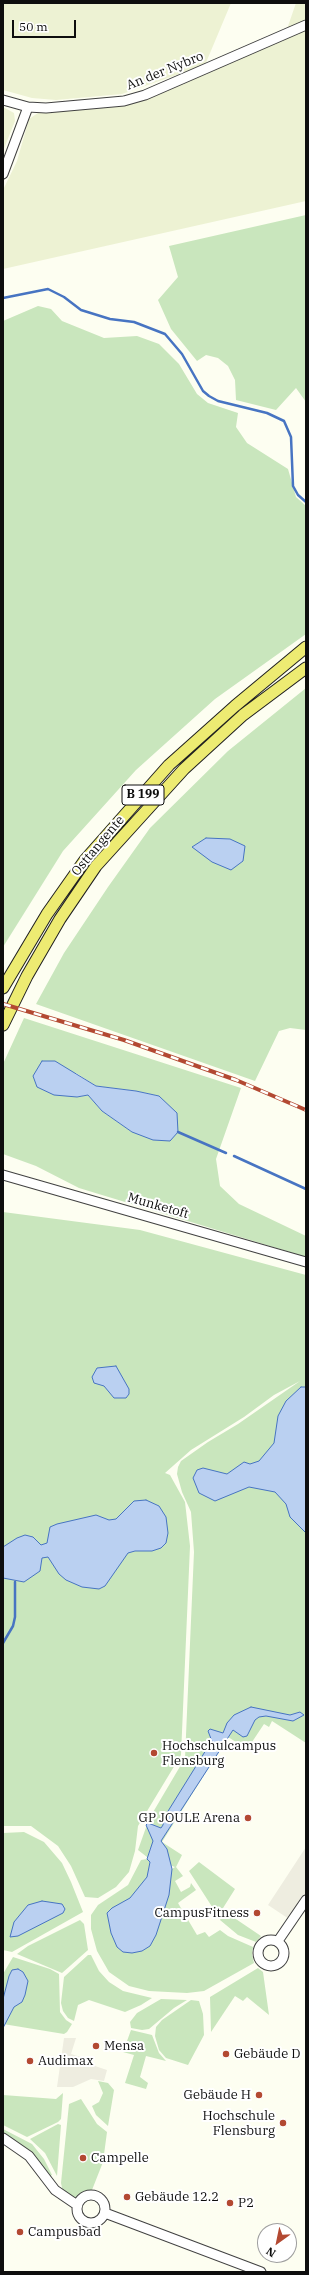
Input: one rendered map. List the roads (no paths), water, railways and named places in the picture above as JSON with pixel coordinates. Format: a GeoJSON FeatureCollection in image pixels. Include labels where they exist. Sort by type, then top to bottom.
{"type":"FeatureCollection","features":[{"type":"Feature","properties":{"kind":"main road","name":"Osttangente"},"geometry":{"type":"LineString","coordinates":[[3,988],[46,914],[85,860],[132,806],[170,764],[235,706],[306,647]]}},
{"type":"Feature","properties":{"kind":"main road","name":"Osttangente"},"geometry":{"type":"LineString","coordinates":[[3,1025],[28,976],[60,920],[96,866],[184,769],[243,715],[306,668]]}},
{"type":"Feature","properties":{"kind":"street","name":"An der Nybro"},"geometry":{"type":"LineString","coordinates":[[3,100],[28,107],[80,106],[124,101],[145,95],[306,25]]}},
{"type":"Feature","properties":{"kind":"street"},"geometry":{"type":"LineString","coordinates":[[3,174],[28,107]]}},
{"type":"Feature","properties":{"kind":"street","name":"Munketoft"},"geometry":{"type":"LineString","coordinates":[[3,1175],[306,1262]]}},
{"type":"Feature","properties":{"kind":"street"},"geometry":{"type":"LineString","coordinates":[[278,1941],[306,1900]]}},
{"type":"Feature","properties":{"kind":"street"},"geometry":{"type":"LineString","coordinates":[[3,2138],[29,2156],[55,2190],[77,2205],[80,2218],[87,2223],[97,2222],[105,2213],[104,2202],[96,2196],[84,2196],[77,2205]]}},
{"type":"Feature","properties":{"kind":"street"},"geometry":{"type":"LineString","coordinates":[[105,2213],[261,2272]]}},
{"type":"Feature","properties":{"kind":"water"},"geometry":{"type":"Polygon","coordinates":[[[206,838],[230,839],[245,846],[243,861],[231,870],[212,862],[192,847],[206,838]]]}},
{"type":"Feature","properties":{"kind":"water"},"geometry":{"type":"Polygon","coordinates":[[[42,1061],[55,1061],[96,1086],[136,1091],[159,1096],[177,1113],[178,1132],[170,1141],[153,1140],[132,1132],[102,1111],[88,1095],[77,1097],[54,1095],[37,1087],[33,1076],[42,1061]]]}},
{"type":"Feature","properties":{"kind":"water"},"geometry":{"type":"Polygon","coordinates":[[[116,1366],[129,1389],[129,1394],[126,1398],[114,1398],[104,1386],[94,1383],[92,1377],[97,1368],[116,1366]]]}},
{"type":"Feature","properties":{"kind":"water"},"geometry":{"type":"Polygon","coordinates":[[[301,1387],[306,1387],[306,1533],[290,1517],[286,1504],[275,1492],[249,1487],[215,1501],[199,1493],[193,1478],[197,1470],[203,1468],[227,1474],[244,1462],[250,1464],[259,1461],[274,1443],[278,1416],[286,1401],[301,1387]]]}},
{"type":"Feature","properties":{"kind":"water"},"geometry":{"type":"Polygon","coordinates":[[[146,1500],[159,1506],[166,1517],[168,1533],[166,1543],[161,1548],[152,1551],[135,1551],[128,1553],[105,1586],[99,1589],[82,1587],[66,1580],[59,1574],[48,1557],[42,1558],[40,1571],[24,1582],[3,1578],[3,1547],[17,1538],[25,1535],[33,1537],[41,1545],[47,1543],[50,1527],[57,1524],[96,1515],[109,1520],[116,1519],[134,1501],[146,1500]]]}},
{"type":"Feature","properties":{"kind":"water"},"geometry":{"type":"Polygon","coordinates":[[[251,1707],[290,1715],[300,1712],[304,1715],[293,1721],[266,1716],[259,1717],[255,1720],[247,1736],[243,1737],[233,1730],[161,1841],[167,1849],[172,1869],[169,1895],[156,1935],[150,1946],[142,1951],[132,1953],[123,1952],[117,1947],[111,1933],[107,1913],[112,1908],[130,1898],[147,1877],[150,1862],[147,1859],[153,1841],[146,1825],[148,1823],[161,1828],[163,1825],[165,1816],[206,1750],[213,1744],[208,1731],[210,1729],[223,1733],[227,1723],[234,1715],[251,1707]]]}},
{"type":"Feature","properties":{"kind":"water"},"geometry":{"type":"Polygon","coordinates":[[[42,1901],[62,1904],[65,1909],[63,1913],[18,1936],[10,1937],[14,1922],[28,1905],[42,1901]]]}},
{"type":"Feature","properties":{"kind":"water"},"geometry":{"type":"Polygon","coordinates":[[[18,1969],[23,1972],[28,1981],[25,1995],[22,2002],[14,2007],[3,2028],[3,1999],[12,1970],[18,1969]]]}},
{"type":"Feature","properties":{"kind":"waterway"},"geometry":{"type":"LineString","coordinates":[[3,298],[48,289],[64,297],[81,310],[110,319],[134,322],[165,334],[182,354],[203,391],[209,396],[218,401],[267,413],[284,421],[291,437],[293,486],[298,495],[306,502]]}},
{"type":"Feature","properties":{"kind":"waterway"},"geometry":{"type":"LineString","coordinates":[[178,1132],[226,1153]]}},
{"type":"Feature","properties":{"kind":"waterway"},"geometry":{"type":"LineString","coordinates":[[234,1156],[306,1189]]}},
{"type":"Feature","properties":{"kind":"waterway"},"geometry":{"type":"LineString","coordinates":[[3,1643],[13,1626],[15,1617],[15,1582]]}},
{"type":"Feature","properties":{"kind":"railway"},"geometry":{"type":"LineString","coordinates":[[3,1004],[124,1040],[236,1080],[306,1110]]}},
{"type":"Feature","properties":{"kind":"place","name":"Hochschulcampus Flensburg"},"geometry":{"type":"Point","coordinates":[154,1753]}},
{"type":"Feature","properties":{"kind":"place","name":"GP JOULE Arena"},"geometry":{"type":"Point","coordinates":[248,1818]}},
{"type":"Feature","properties":{"kind":"place","name":"CampusFitness"},"geometry":{"type":"Point","coordinates":[257,1913]}},
{"type":"Feature","properties":{"kind":"place","name":"Mensa"},"geometry":{"type":"Point","coordinates":[96,2046]}},
{"type":"Feature","properties":{"kind":"place","name":"Gebäude D"},"geometry":{"type":"Point","coordinates":[226,2054]}},
{"type":"Feature","properties":{"kind":"place","name":"Audimax"},"geometry":{"type":"Point","coordinates":[30,2061]}},
{"type":"Feature","properties":{"kind":"place","name":"Gebäude H"},"geometry":{"type":"Point","coordinates":[259,2095]}},
{"type":"Feature","properties":{"kind":"place","name":"Hochschule Flensburg"},"geometry":{"type":"Point","coordinates":[283,2123]}},
{"type":"Feature","properties":{"kind":"place","name":"Campelle"},"geometry":{"type":"Point","coordinates":[83,2158]}},
{"type":"Feature","properties":{"kind":"place","name":"Gebäude 12.2"},"geometry":{"type":"Point","coordinates":[127,2197]}},
{"type":"Feature","properties":{"kind":"place","name":"P2"},"geometry":{"type":"Point","coordinates":[230,2203]}},
{"type":"Feature","properties":{"kind":"place","name":"Campusbad"},"geometry":{"type":"Point","coordinates":[20,2232]}}]}
